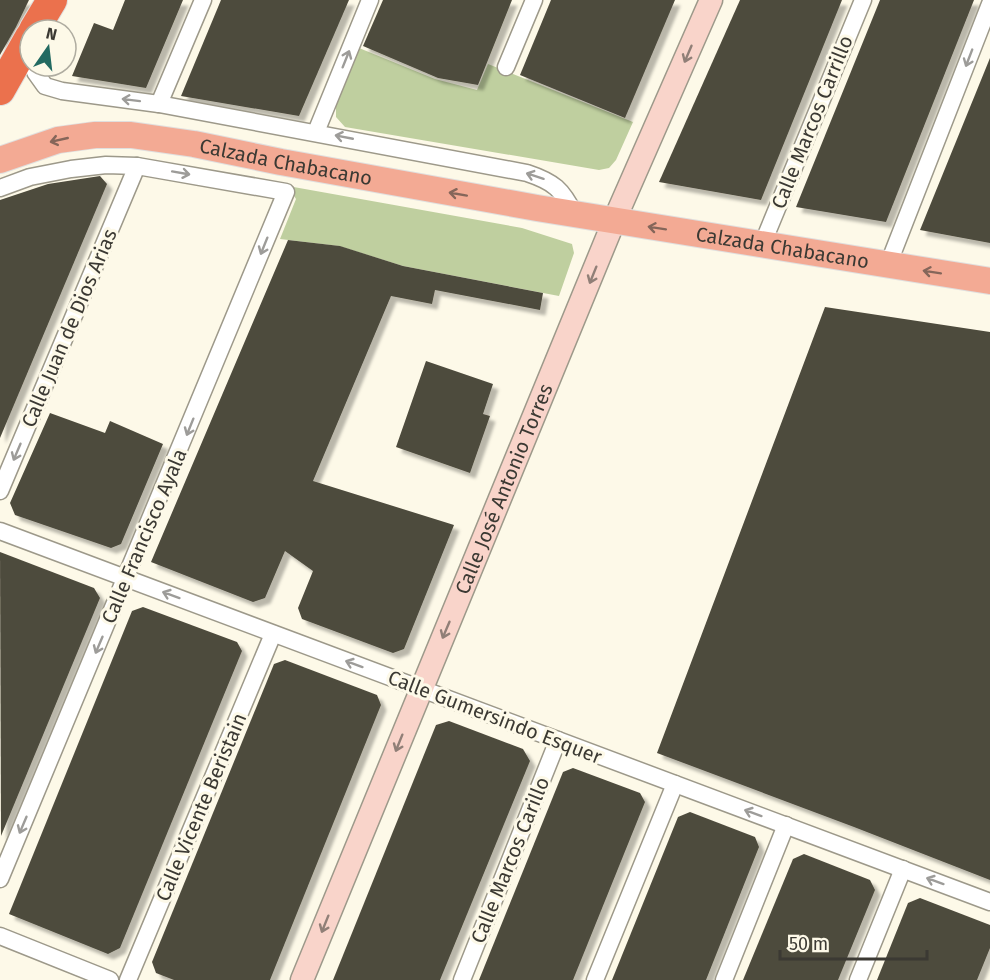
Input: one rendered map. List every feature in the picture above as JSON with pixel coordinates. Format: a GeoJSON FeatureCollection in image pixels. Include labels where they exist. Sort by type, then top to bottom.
{"type":"FeatureCollection","features":[{"type":"Feature","properties":{"kind":"highway"},"geometry":{"type":"LineString","coordinates":[[41,18],[52,0]]}},
{"type":"Feature","properties":{"kind":"highway"},"geometry":{"type":"LineString","coordinates":[[0,90],[18,58]]}},
{"type":"Feature","properties":{"kind":"main road","name":"Calzada Chabacano"},"geometry":{"type":"LineString","coordinates":[[0,160],[58,140],[94,135],[131,135],[194,144],[575,215],[990,281]]}},
{"type":"Feature","properties":{"kind":"street"},"geometry":{"type":"LineString","coordinates":[[159,104],[203,0]]}},
{"type":"Feature","properties":{"kind":"street"},"geometry":{"type":"LineString","coordinates":[[316,132],[370,0]]}},
{"type":"Feature","properties":{"kind":"street"},"geometry":{"type":"LineString","coordinates":[[506,67],[534,0]]}},
{"type":"Feature","properties":{"kind":"street","name":"Calle José Antonio Torres"},"geometry":{"type":"LineString","coordinates":[[302,980],[615,221],[711,0]]}},
{"type":"Feature","properties":{"kind":"street","name":"Calle Marcos Carrillo"},"geometry":{"type":"LineString","coordinates":[[762,245],[863,0]]}},
{"type":"Feature","properties":{"kind":"street"},"geometry":{"type":"LineString","coordinates":[[888,265],[990,4]]}},
{"type":"Feature","properties":{"kind":"street","name":"Calzada Chabacano"},"geometry":{"type":"LineString","coordinates":[[39,78],[45,86],[62,91],[159,104],[527,173],[549,180],[565,194],[575,215]]}},
{"type":"Feature","properties":{"kind":"street","name":"Calzada Chabacano"},"geometry":{"type":"LineString","coordinates":[[0,188],[30,177],[106,165],[138,166],[286,192]]}},
{"type":"Feature","properties":{"kind":"street","name":"Calle Juan de Dios Arias"},"geometry":{"type":"LineString","coordinates":[[0,491],[138,166]]}},
{"type":"Feature","properties":{"kind":"street","name":"Calle Francisco Ayala"},"geometry":{"type":"LineString","coordinates":[[0,879],[127,579],[286,192]]}},
{"type":"Feature","properties":{"kind":"street","name":"Calle Gumersindo Esquer"},"geometry":{"type":"LineString","coordinates":[[0,531],[990,902]]}},
{"type":"Feature","properties":{"kind":"street","name":"Calle Vicente Beristain"},"geometry":{"type":"LineString","coordinates":[[128,980],[273,634]]}},
{"type":"Feature","properties":{"kind":"street","name":"Calle Marcos Carillo"},"geometry":{"type":"LineString","coordinates":[[462,980],[558,740]]}},
{"type":"Feature","properties":{"kind":"street"},"geometry":{"type":"LineString","coordinates":[[595,980],[675,784]]}},
{"type":"Feature","properties":{"kind":"street"},"geometry":{"type":"LineString","coordinates":[[724,980],[786,825]]}},
{"type":"Feature","properties":{"kind":"street"},"geometry":{"type":"LineString","coordinates":[[858,980],[903,869]]}},
{"type":"Feature","properties":{"kind":"street"},"geometry":{"type":"LineString","coordinates":[[0,936],[110,980]]}},
{"type":"Feature","properties":{"kind":"green space"},"geometry":{"type":"Polygon","coordinates":[[[359,48],[435,79],[477,90],[488,64],[633,122],[616,160],[609,168],[599,170],[345,127],[336,117],[336,102],[359,48]]]}},
{"type":"Feature","properties":{"kind":"green space"},"geometry":{"type":"Polygon","coordinates":[[[288,186],[522,228],[572,244],[574,253],[559,296],[403,266],[339,246],[280,239],[296,199],[288,186]]]}},
{"type":"Feature","properties":{"kind":"building"},"geometry":{"type":"Polygon","coordinates":[[[0,0],[29,0],[20,18],[18,18],[16,27],[0,55],[0,0]]]}},
{"type":"Feature","properties":{"kind":"building"},"geometry":{"type":"Polygon","coordinates":[[[125,0],[183,0],[146,88],[78,77],[78,62],[94,23],[113,30],[125,0]]]}},
{"type":"Feature","properties":{"kind":"building"},"geometry":{"type":"Polygon","coordinates":[[[221,0],[349,0],[299,116],[181,96],[221,0]]]}},
{"type":"Feature","properties":{"kind":"building"},"geometry":{"type":"Polygon","coordinates":[[[383,0],[512,0],[478,85],[438,78],[363,46],[383,0]]]}},
{"type":"Feature","properties":{"kind":"building"},"geometry":{"type":"Polygon","coordinates":[[[551,0],[675,0],[625,118],[520,75],[551,0]]]}},
{"type":"Feature","properties":{"kind":"building"},"geometry":{"type":"Polygon","coordinates":[[[740,0],[842,0],[761,200],[659,182],[740,0]]]}},
{"type":"Feature","properties":{"kind":"building"},"geometry":{"type":"Polygon","coordinates":[[[880,0],[974,0],[886,222],[796,207],[880,0]]]}},
{"type":"Feature","properties":{"kind":"building"},"geometry":{"type":"Polygon","coordinates":[[[990,58],[990,243],[920,230],[990,58]]]}},
{"type":"Feature","properties":{"kind":"building"},"geometry":{"type":"Polygon","coordinates":[[[100,176],[107,184],[0,438],[0,200],[48,184],[100,176]]]}},
{"type":"Feature","properties":{"kind":"building"},"geometry":{"type":"Polygon","coordinates":[[[288,240],[340,246],[403,266],[543,293],[540,310],[435,290],[432,304],[391,296],[313,481],[454,525],[404,649],[393,653],[302,619],[298,608],[313,571],[285,551],[265,598],[253,602],[151,562],[288,240]]]}},
{"type":"Feature","properties":{"kind":"building"},"geometry":{"type":"Polygon","coordinates":[[[825,307],[990,332],[990,880],[657,753],[825,307]]]}},
{"type":"Feature","properties":{"kind":"building"},"geometry":{"type":"Polygon","coordinates":[[[426,361],[493,384],[483,414],[490,416],[470,473],[396,447],[426,361]]]}},
{"type":"Feature","properties":{"kind":"building"},"geometry":{"type":"Polygon","coordinates":[[[50,413],[105,433],[110,421],[163,444],[121,544],[111,548],[15,515],[10,503],[50,413]]]}},
{"type":"Feature","properties":{"kind":"building"},"geometry":{"type":"Polygon","coordinates":[[[0,552],[94,588],[100,598],[1,836],[0,552]]]}},
{"type":"Feature","properties":{"kind":"building"},"geometry":{"type":"Polygon","coordinates":[[[143,607],[237,642],[242,651],[120,948],[108,954],[9,914],[132,611],[143,607]]]}},
{"type":"Feature","properties":{"kind":"building"},"geometry":{"type":"Polygon","coordinates":[[[285,660],[377,695],[381,705],[270,980],[174,980],[156,973],[152,962],[274,664],[285,660]]]}},
{"type":"Feature","properties":{"kind":"building"},"geometry":{"type":"Polygon","coordinates":[[[449,721],[523,749],[530,761],[440,980],[333,980],[436,725],[449,721]]]}},
{"type":"Feature","properties":{"kind":"building"},"geometry":{"type":"Polygon","coordinates":[[[573,768],[640,793],[645,802],[573,980],[479,980],[563,772],[573,768]]]}},
{"type":"Feature","properties":{"kind":"building"},"geometry":{"type":"Polygon","coordinates":[[[690,812],[755,837],[759,847],[706,980],[612,980],[678,817],[690,812]]]}},
{"type":"Feature","properties":{"kind":"building"},"geometry":{"type":"Polygon","coordinates":[[[804,854],[870,880],[875,890],[838,980],[743,980],[793,859],[804,854]]]}},
{"type":"Feature","properties":{"kind":"building"},"geometry":{"type":"Polygon","coordinates":[[[920,898],[990,925],[990,948],[977,980],[877,980],[908,903],[920,898]]]}}]}
